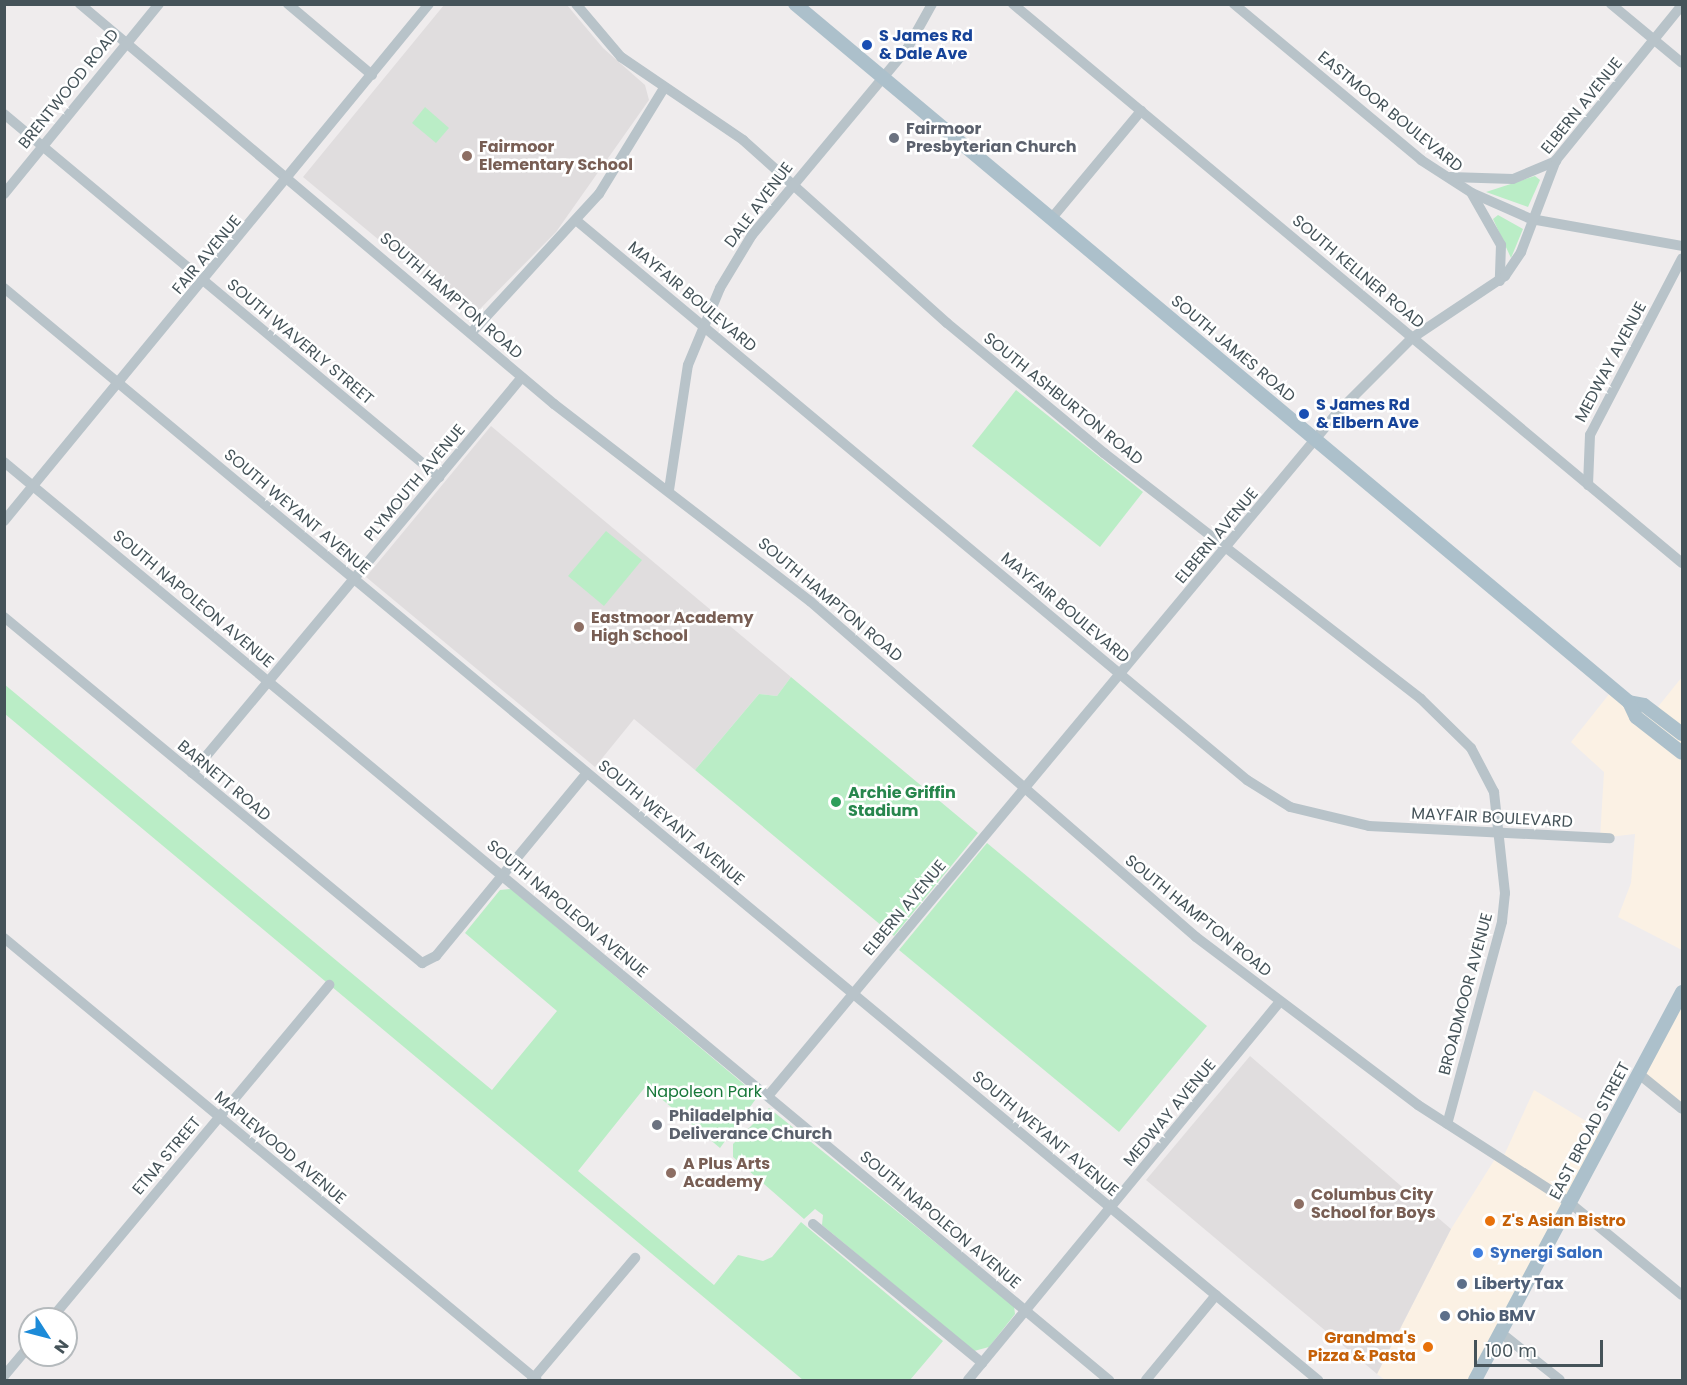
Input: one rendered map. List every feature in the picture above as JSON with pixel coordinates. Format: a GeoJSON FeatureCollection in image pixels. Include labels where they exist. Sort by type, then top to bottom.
{"type":"FeatureCollection","features":[{"type":"Feature","properties":{"kind":"main road","name":"SOUTH JAMES ROAD"},"geometry":{"type":"LineString","coordinates":[[795,4],[1629,702],[1644,705],[1683,734]]}},
{"type":"Feature","properties":{"kind":"main road"},"geometry":{"type":"LineString","coordinates":[[1629,702],[1636,717],[1683,753]]}},
{"type":"Feature","properties":{"kind":"main road","name":"EAST BROAD STREET"},"geometry":{"type":"LineString","coordinates":[[1475,1380],[1683,992]]}},
{"type":"Feature","properties":{"kind":"street","name":"SOUTH HAMPTON ROAD"},"geometry":{"type":"LineString","coordinates":[[80,4],[472,332],[522,377],[669,490],[844,630],[1025,789],[1280,1002],[1448,1124],[1570,1203],[1683,1295]]}},
{"type":"Feature","properties":{"kind":"street","name":"BRENTWOOD ROAD"},"geometry":{"type":"LineString","coordinates":[[4,194],[41,145],[159,4]]}},
{"type":"Feature","properties":{"kind":"street"},"geometry":{"type":"LineString","coordinates":[[288,4],[372,75]]}},
{"type":"Feature","properties":{"kind":"street","name":"FAIR AVENUE"},"geometry":{"type":"LineString","coordinates":[[4,521],[290,180],[429,4]]}},
{"type":"Feature","properties":{"kind":"street","name":"SOUTH ASHBURTON ROAD"},"geometry":{"type":"LineString","coordinates":[[576,4],[615,52],[664,88],[743,140],[947,323],[1455,731],[1490,779],[1501,834]]}},
{"type":"Feature","properties":{"kind":"street","name":"DALE AVENUE"},"geometry":{"type":"LineString","coordinates":[[669,490],[681,395],[702,326],[741,253],[792,185],[907,49],[932,4]]}},
{"type":"Feature","properties":{"kind":"street","name":"SOUTH KELLNER ROAD"},"geometry":{"type":"LineString","coordinates":[[1013,4],[1683,563]]}},
{"type":"Feature","properties":{"kind":"street","name":"EASTMOOR BOULEVARD"},"geometry":{"type":"LineString","coordinates":[[1234,4],[1444,176],[1472,193],[1531,219],[1683,246]]}},
{"type":"Feature","properties":{"kind":"street"},"geometry":{"type":"LineString","coordinates":[[1611,4],[1683,63]]}},
{"type":"Feature","properties":{"kind":"street","name":"ELBERN AVENUE"},"geometry":{"type":"LineString","coordinates":[[768,1096],[1315,440],[1412,338],[1500,281],[1521,252],[1531,219],[1556,160],[1683,5]]}},
{"type":"Feature","properties":{"kind":"street"},"geometry":{"type":"LineString","coordinates":[[472,332],[577,221],[626,155],[664,88]]}},
{"type":"Feature","properties":{"kind":"street"},"geometry":{"type":"LineString","coordinates":[[1051,219],[1141,111]]}},
{"type":"Feature","properties":{"kind":"street","name":"SOUTH WAVERLY STREET"},"geometry":{"type":"LineString","coordinates":[[4,114],[439,477]]}},
{"type":"Feature","properties":{"kind":"street"},"geometry":{"type":"LineString","coordinates":[[1444,176],[1513,179],[1556,160]]}},
{"type":"Feature","properties":{"kind":"street"},"geometry":{"type":"LineString","coordinates":[[1472,193],[1501,245],[1500,281]]}},
{"type":"Feature","properties":{"kind":"street","name":"MAYFAIR BOULEVARD"},"geometry":{"type":"LineString","coordinates":[[577,221],[1247,780],[1290,807],[1369,826],[1610,838]]}},
{"type":"Feature","properties":{"kind":"street","name":"MEDWAY AVENUE"},"geometry":{"type":"LineString","coordinates":[[1588,484],[1590,435],[1683,258]]}},
{"type":"Feature","properties":{"kind":"street","name":"SOUTH WEYANT AVENUE"},"geometry":{"type":"LineString","coordinates":[[4,288],[1318,1380]]}},
{"type":"Feature","properties":{"kind":"street","name":"PLYMOUTH AVENUE"},"geometry":{"type":"LineString","coordinates":[[192,773],[522,377]]}},
{"type":"Feature","properties":{"kind":"street","name":"SOUTH NAPOLEON AVENUE"},"geometry":{"type":"LineString","coordinates":[[4,462],[1109,1380]]}},
{"type":"Feature","properties":{"kind":"street","name":"BARNETT ROAD"},"geometry":{"type":"LineString","coordinates":[[4,617],[418,962],[427,962],[502,876]]}},
{"type":"Feature","properties":{"kind":"street"},"geometry":{"type":"LineString","coordinates":[[502,876],[587,773]]}},
{"type":"Feature","properties":{"kind":"street","name":"BROADMOOR AVENUE"},"geometry":{"type":"LineString","coordinates":[[1448,1124],[1503,922],[1501,834]]}},
{"type":"Feature","properties":{"kind":"street","name":"MAPLEWOOD AVENUE"},"geometry":{"type":"LineString","coordinates":[[4,939],[534,1380]]}},
{"type":"Feature","properties":{"kind":"street","name":"ETNA STREET"},"geometry":{"type":"LineString","coordinates":[[61,1307],[329,985]]}},
{"type":"Feature","properties":{"kind":"street","name":"MEDWAY AVENUE"},"geometry":{"type":"LineString","coordinates":[[968,1380],[1280,1002]]}},
{"type":"Feature","properties":{"kind":"street"},"geometry":{"type":"LineString","coordinates":[[1639,1074],[1683,1109]]}},
{"type":"Feature","properties":{"kind":"street"},"geometry":{"type":"LineString","coordinates":[[813,1224],[982,1363]]}},
{"type":"Feature","properties":{"kind":"street"},"geometry":{"type":"LineString","coordinates":[[534,1380],[635,1258]]}},
{"type":"Feature","properties":{"kind":"street"},"geometry":{"type":"LineString","coordinates":[[1146,1380],[1216,1295]]}},
{"type":"Feature","properties":{"kind":"street"},"geometry":{"type":"LineString","coordinates":[[1501,1333],[1560,1380]]}},
{"type":"Feature","properties":{"kind":"street"},"geometry":{"type":"LineString","coordinates":[[4,1376],[18,1359]]}},
{"type":"Feature","properties":{"kind":"shaded area","name":"Fairmoor Elementary School"},"geometry":{"type":"Polygon","coordinates":[[[444,5],[567,5],[603,48],[645,85],[649,100],[556,232],[472,317],[303,177],[444,5]]]}},
{"type":"Feature","properties":{"kind":"shaded area","name":"Eastmoor Academy High School"},"geometry":{"type":"Polygon","coordinates":[[[491,426],[791,677],[777,696],[759,694],[695,770],[634,719],[595,767],[366,577],[491,426]]]}},
{"type":"Feature","properties":{"kind":"shaded area"},"geometry":{"type":"Polygon","coordinates":[[[1682,677],[1682,950],[1618,917],[1631,883],[1635,834],[1600,838],[1604,772],[1571,742],[1614,688],[1649,718],[1682,677]]]}},
{"type":"Feature","properties":{"kind":"shaded area"},"geometry":{"type":"Polygon","coordinates":[[[1682,994],[1682,1108],[1638,1073],[1682,994]]]}},
{"type":"Feature","properties":{"kind":"shaded area","name":"Columbus City School for Boys"},"geometry":{"type":"Polygon","coordinates":[[[1250,1056],[1451,1229],[1377,1374],[1146,1180],[1250,1056]]]}},
{"type":"Feature","properties":{"kind":"shaded area"},"geometry":{"type":"Polygon","coordinates":[[[1534,1090],[1606,1133],[1475,1380],[1385,1380],[1377,1374],[1451,1229],[1495,1159],[1501,1162],[1534,1090]]]}},
{"type":"Feature","properties":{"kind":"green space"},"geometry":{"type":"Polygon","coordinates":[[[425,107],[449,128],[436,143],[412,123],[425,107]]]}},
{"type":"Feature","properties":{"kind":"green space"},"geometry":{"type":"Polygon","coordinates":[[[1535,176],[1540,180],[1528,207],[1486,192],[1535,176]]]}},
{"type":"Feature","properties":{"kind":"green space"},"geometry":{"type":"Polygon","coordinates":[[[1498,215],[1523,229],[1511,258],[1493,219],[1498,215]]]}},
{"type":"Feature","properties":{"kind":"green space"},"geometry":{"type":"Polygon","coordinates":[[[1016,390],[1143,492],[1100,547],[972,446],[1016,390]]]}},
{"type":"Feature","properties":{"kind":"green space"},"geometry":{"type":"Polygon","coordinates":[[[606,531],[642,560],[604,606],[568,576],[606,531]]]}},
{"type":"Feature","properties":{"kind":"green space","name":"Archie Griffin Stadium"},"geometry":{"type":"Polygon","coordinates":[[[791,677],[978,833],[894,936],[695,770],[759,694],[777,696],[791,677]]]}},
{"type":"Feature","properties":{"kind":"green space"},"geometry":{"type":"Polygon","coordinates":[[[4,684],[492,1090],[557,1011],[465,933],[500,890],[511,889],[758,1096],[720,1148],[646,1086],[578,1171],[714,1285],[738,1255],[763,1261],[772,1257],[801,1222],[943,1341],[910,1380],[803,1380],[5,714],[4,684]]]}},
{"type":"Feature","properties":{"kind":"green space"},"geometry":{"type":"Polygon","coordinates":[[[987,843],[1207,1026],[1119,1132],[899,950],[987,843]]]}},
{"type":"Feature","properties":{"kind":"green space","name":"Napoleon Park"},"geometry":{"type":"Polygon","coordinates":[[[769,1108],[1014,1306],[1015,1314],[989,1347],[974,1351],[822,1225],[823,1215],[815,1209],[804,1219],[733,1157],[733,1144],[769,1108]]]}},
{"type":"Feature","properties":{"kind":"place","name":"S James Rd & Dale Ave"},"geometry":{"type":"Point","coordinates":[867,45]}},
{"type":"Feature","properties":{"kind":"place","name":"Fairmoor Presbyterian Church"},"geometry":{"type":"Point","coordinates":[894,138]}},
{"type":"Feature","properties":{"kind":"place","name":"Fairmoor Elementary School"},"geometry":{"type":"Point","coordinates":[467,156]}},
{"type":"Feature","properties":{"kind":"place","name":"S James Rd & Elbern Ave"},"geometry":{"type":"Point","coordinates":[1304,414]}},
{"type":"Feature","properties":{"kind":"place","name":"Eastmoor Academy High School"},"geometry":{"type":"Point","coordinates":[579,627]}},
{"type":"Feature","properties":{"kind":"place","name":"Archie Griffin Stadium"},"geometry":{"type":"Point","coordinates":[836,802]}},
{"type":"Feature","properties":{"kind":"place","name":"Philadelphia Deliverance Church"},"geometry":{"type":"Point","coordinates":[657,1125]}},
{"type":"Feature","properties":{"kind":"place","name":"A Plus Arts Academy"},"geometry":{"type":"Point","coordinates":[671,1173]}},
{"type":"Feature","properties":{"kind":"place","name":"Columbus City School for Boys"},"geometry":{"type":"Point","coordinates":[1299,1204]}},
{"type":"Feature","properties":{"kind":"place","name":"Z's Asian Bistro"},"geometry":{"type":"Point","coordinates":[1490,1221]}},
{"type":"Feature","properties":{"kind":"place","name":"Synergi Salon"},"geometry":{"type":"Point","coordinates":[1478,1253]}},
{"type":"Feature","properties":{"kind":"place","name":"Liberty Tax"},"geometry":{"type":"Point","coordinates":[1462,1284]}},
{"type":"Feature","properties":{"kind":"place","name":"Ohio BMV"},"geometry":{"type":"Point","coordinates":[1445,1316]}},
{"type":"Feature","properties":{"kind":"place","name":"Grandma's Pizza & Pasta"},"geometry":{"type":"Point","coordinates":[1428,1347]}}]}
